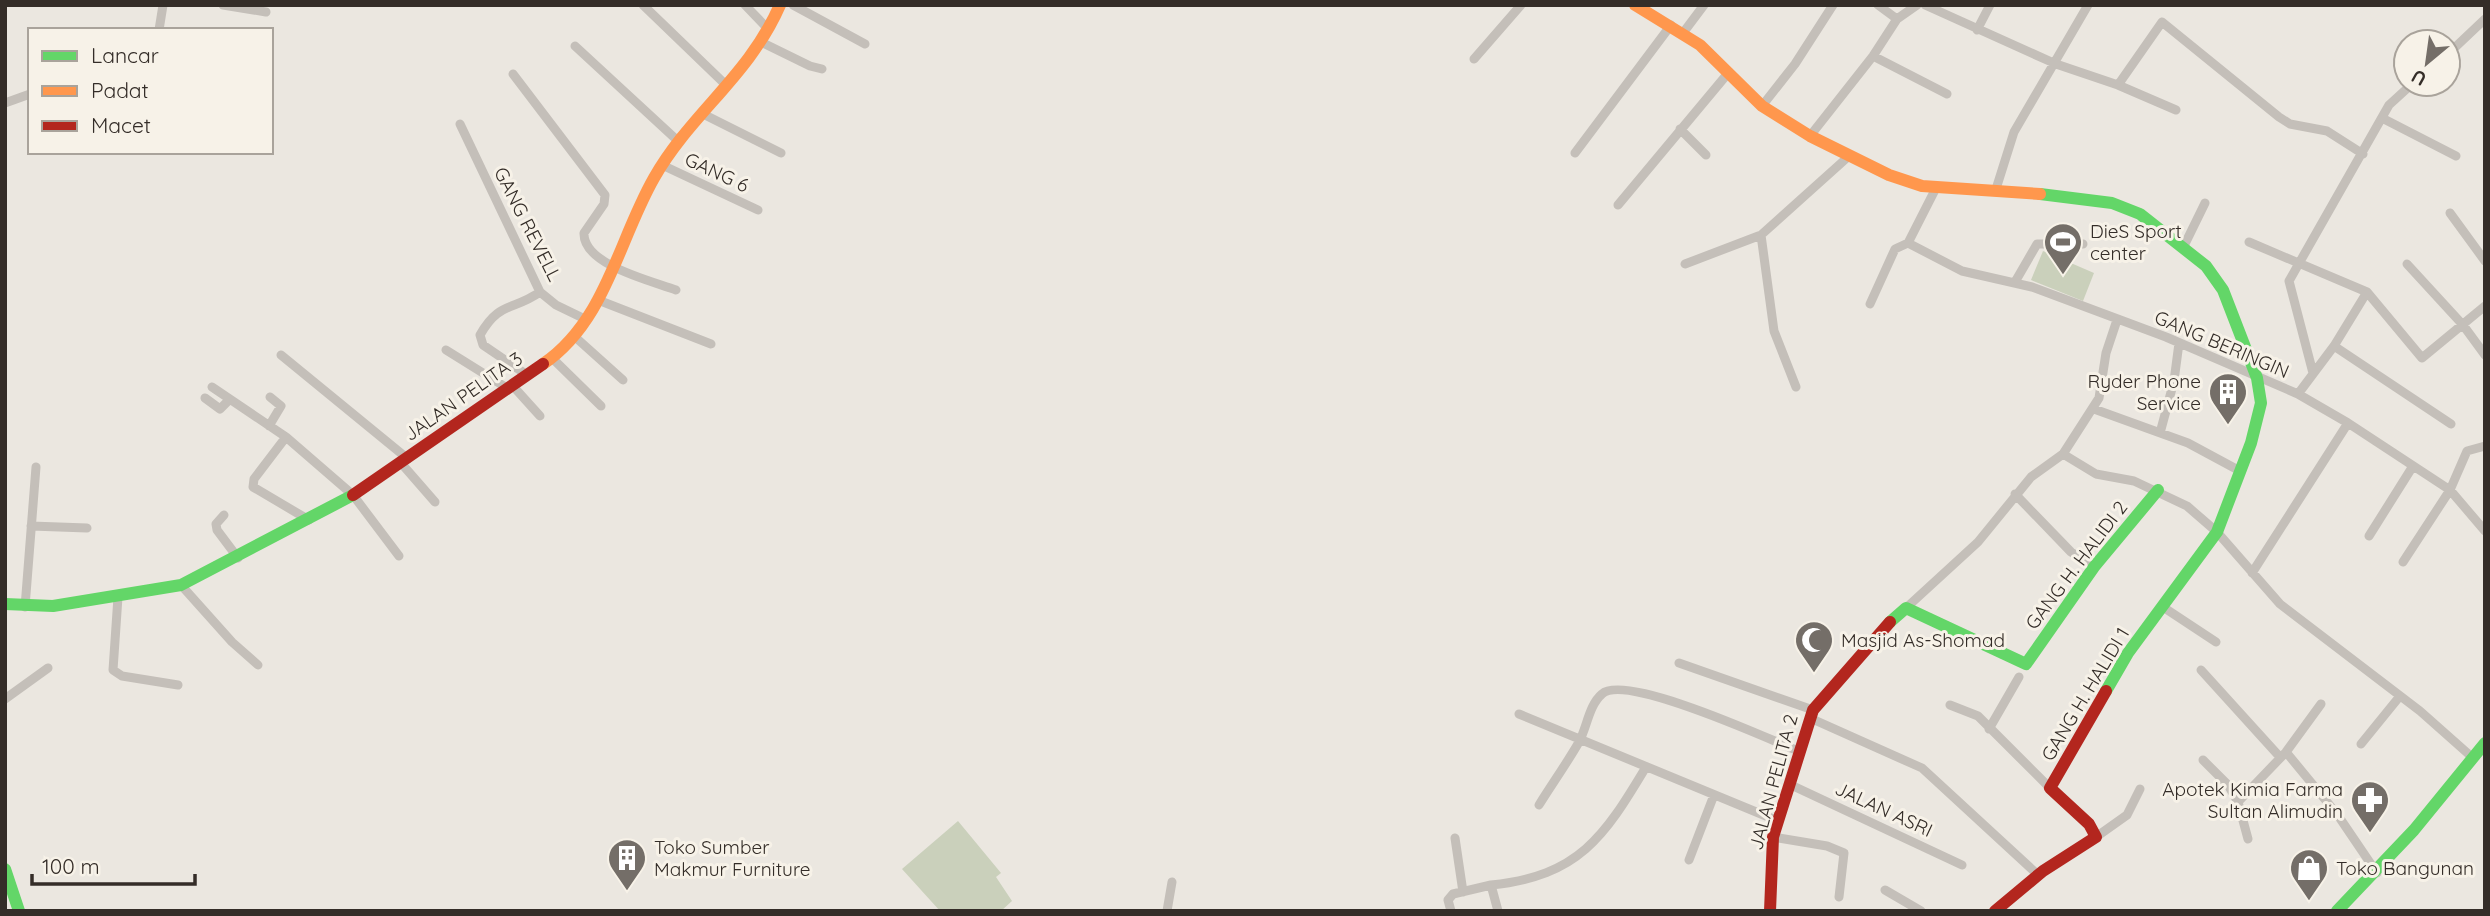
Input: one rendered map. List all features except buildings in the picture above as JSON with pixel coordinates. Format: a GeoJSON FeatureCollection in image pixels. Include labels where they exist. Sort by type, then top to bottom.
{"type":"FeatureCollection","features":[{"type":"Feature","properties":{"kind":"street"},"geometry":{"type":"LineString","coordinates":[[159,28],[163,5]]}},
{"type":"Feature","properties":{"kind":"street"},"geometry":{"type":"LineString","coordinates":[[223,5],[266,12]]}},
{"type":"Feature","properties":{"kind":"street"},"geometry":{"type":"LineString","coordinates":[[643,5],[726,85]]}},
{"type":"Feature","properties":{"kind":"street"},"geometry":{"type":"LineString","coordinates":[[745,5],[768,29]]}},
{"type":"Feature","properties":{"kind":"street","name":"JALAN PELITA 3"},"geometry":{"type":"LineString","coordinates":[[5,604],[25,607],[118,597],[181,585],[238,558],[353,495],[552,358],[587,320],[615,269],[641,202],[662,165],[761,42],[780,5]]}},
{"type":"Feature","properties":{"kind":"street"},"geometry":{"type":"LineString","coordinates":[[793,5],[864,44]]}},
{"type":"Feature","properties":{"kind":"street"},"geometry":{"type":"LineString","coordinates":[[1474,59],[1521,5]]}},
{"type":"Feature","properties":{"kind":"street","name":"GANG H. HALIDI 1"},"geometry":{"type":"LineString","coordinates":[[1635,5],[1671,25],[1715,57],[1762,106],[1849,156],[1904,181],[1936,188],[1996,189],[2112,204],[2140,214],[2216,276],[2257,378],[2260,390],[2259,415],[2217,532],[2109,684],[2050,788],[2090,824],[2096,837]]}},
{"type":"Feature","properties":{"kind":"street"},"geometry":{"type":"LineString","coordinates":[[1683,33],[1704,5]]}},
{"type":"Feature","properties":{"kind":"street"},"geometry":{"type":"LineString","coordinates":[[1762,106],[1795,64],[1833,5]]}},
{"type":"Feature","properties":{"kind":"street"},"geometry":{"type":"LineString","coordinates":[[1878,5],[1897,19]]}},
{"type":"Feature","properties":{"kind":"street"},"geometry":{"type":"LineString","coordinates":[[1810,136],[1897,19],[1917,5]]}},
{"type":"Feature","properties":{"kind":"street"},"geometry":{"type":"LineString","coordinates":[[1925,5],[2056,64],[2118,85],[2176,110]]}},
{"type":"Feature","properties":{"kind":"street"},"geometry":{"type":"LineString","coordinates":[[1977,30],[1990,5]]}},
{"type":"Feature","properties":{"kind":"street"},"geometry":{"type":"LineString","coordinates":[[1996,189],[2014,132],[2088,5]]}},
{"type":"Feature","properties":{"kind":"street"},"geometry":{"type":"LineString","coordinates":[[2462,41],[2485,19]]}},
{"type":"Feature","properties":{"kind":"street"},"geometry":{"type":"LineString","coordinates":[[2118,85],[2162,22],[2279,117],[2290,124],[2327,131],[2363,154]]}},
{"type":"Feature","properties":{"kind":"street"},"geometry":{"type":"LineString","coordinates":[[1575,153],[1671,25]]}},
{"type":"Feature","properties":{"kind":"street"},"geometry":{"type":"LineString","coordinates":[[761,42],[822,69]]}},
{"type":"Feature","properties":{"kind":"street"},"geometry":{"type":"LineString","coordinates":[[575,46],[679,142]]}},
{"type":"Feature","properties":{"kind":"street"},"geometry":{"type":"LineString","coordinates":[[1872,56],[1947,94]]}},
{"type":"Feature","properties":{"kind":"street"},"geometry":{"type":"LineString","coordinates":[[1618,205],[1728,72]]}},
{"type":"Feature","properties":{"kind":"street"},"geometry":{"type":"LineString","coordinates":[[513,74],[602,189],[604,204],[584,233],[583,242],[615,269],[676,290]]}},
{"type":"Feature","properties":{"kind":"street"},"geometry":{"type":"LineString","coordinates":[[5,103],[28,95]]}},
{"type":"Feature","properties":{"kind":"street"},"geometry":{"type":"LineString","coordinates":[[2313,373],[2288,286],[2297,265],[2395,98]]}},
{"type":"Feature","properties":{"kind":"street"},"geometry":{"type":"LineString","coordinates":[[703,114],[781,153]]}},
{"type":"Feature","properties":{"kind":"street"},"geometry":{"type":"LineString","coordinates":[[2382,118],[2455,156]]}},
{"type":"Feature","properties":{"kind":"street","name":"GANG REVELL"},"geometry":{"type":"LineString","coordinates":[[460,124],[540,292],[556,305],[587,320]]}},
{"type":"Feature","properties":{"kind":"street"},"geometry":{"type":"LineString","coordinates":[[1680,130],[1706,155]]}},
{"type":"Feature","properties":{"kind":"street"},"geometry":{"type":"LineString","coordinates":[[1685,264],[1761,234],[1849,156]]}},
{"type":"Feature","properties":{"kind":"street","name":"GANG 6"},"geometry":{"type":"LineString","coordinates":[[662,165],[758,210]]}},
{"type":"Feature","properties":{"kind":"street"},"geometry":{"type":"LineString","coordinates":[[1870,304],[1895,249],[1908,243],[1936,188]]}},
{"type":"Feature","properties":{"kind":"street"},"geometry":{"type":"LineString","coordinates":[[2183,248],[2206,204]]}},
{"type":"Feature","properties":{"kind":"street"},"geometry":{"type":"LineString","coordinates":[[2450,213],[2483,253]]}},
{"type":"Feature","properties":{"kind":"street"},"geometry":{"type":"LineString","coordinates":[[1761,234],[1774,331],[1796,387]]}},
{"type":"Feature","properties":{"kind":"street"},"geometry":{"type":"LineString","coordinates":[[2249,242],[2297,265],[2367,292],[2422,358],[2485,306]]}},
{"type":"Feature","properties":{"kind":"street","name":"GANG BERINGIN"},"geometry":{"type":"LineString","coordinates":[[1908,243],[1962,271],[2015,282],[2179,343],[2298,394],[2348,423],[2450,490],[2485,531]]}},
{"type":"Feature","properties":{"kind":"street"},"geometry":{"type":"LineString","coordinates":[[2015,282],[2038,244],[2083,244]]}},
{"type":"Feature","properties":{"kind":"street"},"geometry":{"type":"LineString","coordinates":[[2407,264],[2463,325],[2485,355]]}},
{"type":"Feature","properties":{"kind":"street"},"geometry":{"type":"LineString","coordinates":[[527,375],[483,345],[480,335],[501,309],[524,303],[540,292]]}},
{"type":"Feature","properties":{"kind":"street"},"geometry":{"type":"LineString","coordinates":[[2298,394],[2334,346],[2367,292]]}},
{"type":"Feature","properties":{"kind":"street"},"geometry":{"type":"LineString","coordinates":[[598,300],[711,344]]}},
{"type":"Feature","properties":{"kind":"street"},"geometry":{"type":"LineString","coordinates":[[1902,610],[1978,542],[2031,477],[2063,454],[2094,408],[2117,320]]}},
{"type":"Feature","properties":{"kind":"street"},"geometry":{"type":"LineString","coordinates":[[575,336],[623,380]]}},
{"type":"Feature","properties":{"kind":"street"},"geometry":{"type":"LineString","coordinates":[[2160,433],[2174,381],[2179,343]]}},
{"type":"Feature","properties":{"kind":"street"},"geometry":{"type":"LineString","coordinates":[[2334,346],[2451,424]]}},
{"type":"Feature","properties":{"kind":"street"},"geometry":{"type":"LineString","coordinates":[[446,349],[509,387],[540,416]]}},
{"type":"Feature","properties":{"kind":"street"},"geometry":{"type":"LineString","coordinates":[[281,355],[404,461],[435,502]]}},
{"type":"Feature","properties":{"kind":"street"},"geometry":{"type":"LineString","coordinates":[[552,358],[601,406]]}},
{"type":"Feature","properties":{"kind":"street"},"geometry":{"type":"LineString","coordinates":[[212,387],[228,401],[286,437],[353,495],[399,556]]}},
{"type":"Feature","properties":{"kind":"street"},"geometry":{"type":"LineString","coordinates":[[269,426],[281,407],[270,397]]}},
{"type":"Feature","properties":{"kind":"street"},"geometry":{"type":"LineString","coordinates":[[205,398],[220,409],[228,401]]}},
{"type":"Feature","properties":{"kind":"street"},"geometry":{"type":"LineString","coordinates":[[2094,408],[2188,443],[2240,471]]}},
{"type":"Feature","properties":{"kind":"street"},"geometry":{"type":"LineString","coordinates":[[2252,573],[2348,423]]}},
{"type":"Feature","properties":{"kind":"street"},"geometry":{"type":"LineString","coordinates":[[286,437],[254,479],[253,487],[309,520]]}},
{"type":"Feature","properties":{"kind":"street"},"geometry":{"type":"LineString","coordinates":[[2403,562],[2450,490],[2467,451],[2485,446]]}},
{"type":"Feature","properties":{"kind":"street"},"geometry":{"type":"LineString","coordinates":[[2063,454],[2096,474],[2134,481],[2187,506],[2217,532],[2280,604],[2400,696],[2473,758]]}},
{"type":"Feature","properties":{"kind":"street"},"geometry":{"type":"LineString","coordinates":[[2369,536],[2413,466]]}},
{"type":"Feature","properties":{"kind":"street"},"geometry":{"type":"LineString","coordinates":[[25,607],[36,467]]}},
{"type":"Feature","properties":{"kind":"street","name":"GANG H. HALIDI 2"},"geometry":{"type":"LineString","coordinates":[[1902,610],[2026,664],[2094,567],[2158,490]]}},
{"type":"Feature","properties":{"kind":"street"},"geometry":{"type":"LineString","coordinates":[[2015,494],[2071,552],[2094,567]]}},
{"type":"Feature","properties":{"kind":"street"},"geometry":{"type":"LineString","coordinates":[[224,515],[216,524],[217,530],[238,558]]}},
{"type":"Feature","properties":{"kind":"street"},"geometry":{"type":"LineString","coordinates":[[31,526],[87,528]]}},
{"type":"Feature","properties":{"kind":"street"},"geometry":{"type":"LineString","coordinates":[[181,585],[232,642],[258,665]]}},
{"type":"Feature","properties":{"kind":"street"},"geometry":{"type":"LineString","coordinates":[[118,597],[113,670],[122,676],[177,685]]}},
{"type":"Feature","properties":{"kind":"street"},"geometry":{"type":"LineString","coordinates":[[2163,607],[2217,642]]}},
{"type":"Feature","properties":{"kind":"street","name":"JALAN PELITA 2"},"geometry":{"type":"LineString","coordinates":[[1770,911],[1773,838],[1811,714],[1836,679],[1902,610]]}},
{"type":"Feature","properties":{"kind":"street"},"geometry":{"type":"LineString","coordinates":[[1679,663],[1759,691],[1922,768],[2037,874]]}},
{"type":"Feature","properties":{"kind":"street"},"geometry":{"type":"LineString","coordinates":[[5,699],[48,668]]}},
{"type":"Feature","properties":{"kind":"street"},"geometry":{"type":"LineString","coordinates":[[2201,670],[2337,814],[2377,873]]}},
{"type":"Feature","properties":{"kind":"street"},"geometry":{"type":"LineString","coordinates":[[1989,729],[2019,677]]}},
{"type":"Feature","properties":{"kind":"street"},"geometry":{"type":"LineString","coordinates":[[1539,805],[1580,741],[1599,696],[1609,688],[1619,687],[1678,704],[1798,751]]}},
{"type":"Feature","properties":{"kind":"street"},"geometry":{"type":"LineString","coordinates":[[2361,744],[2400,696]]}},
{"type":"Feature","properties":{"kind":"street"},"geometry":{"type":"LineString","coordinates":[[2238,802],[2283,754],[2321,704]]}},
{"type":"Feature","properties":{"kind":"street"},"geometry":{"type":"LineString","coordinates":[[1950,705],[1978,716],[2050,788]]}},
{"type":"Feature","properties":{"kind":"street"},"geometry":{"type":"LineString","coordinates":[[1519,714],[1778,821]]}},
{"type":"Feature","properties":{"kind":"street"},"geometry":{"type":"LineString","coordinates":[[2337,911],[2377,873],[2485,743]]}},
{"type":"Feature","properties":{"kind":"street"},"geometry":{"type":"LineString","coordinates":[[2203,760],[2228,785],[2238,802],[2248,839]]}},
{"type":"Feature","properties":{"kind":"street"},"geometry":{"type":"LineString","coordinates":[[1451,911],[1449,898],[1463,892],[1546,874],[1564,866],[1605,833],[1646,767]]}},
{"type":"Feature","properties":{"kind":"street","name":"JALAN ASRI"},"geometry":{"type":"LineString","coordinates":[[1791,785],[1962,865]]}},
{"type":"Feature","properties":{"kind":"street"},"geometry":{"type":"LineString","coordinates":[[1995,911],[2037,874],[2127,815],[2140,789]]}},
{"type":"Feature","properties":{"kind":"street"},"geometry":{"type":"LineString","coordinates":[[1689,860],[1714,794]]}},
{"type":"Feature","properties":{"kind":"street"},"geometry":{"type":"LineString","coordinates":[[1455,838],[1463,892]]}},
{"type":"Feature","properties":{"kind":"street"},"geometry":{"type":"LineString","coordinates":[[1773,838],[1827,846],[1844,853],[1839,897]]}},
{"type":"Feature","properties":{"kind":"street"},"geometry":{"type":"LineString","coordinates":[[5,869],[19,911]]}},
{"type":"Feature","properties":{"kind":"street"},"geometry":{"type":"LineString","coordinates":[[1167,911],[1172,882]]}},
{"type":"Feature","properties":{"kind":"street"},"geometry":{"type":"LineString","coordinates":[[1491,885],[1498,911]]}},
{"type":"Feature","properties":{"kind":"street"},"geometry":{"type":"LineString","coordinates":[[1885,890],[1921,911]]}},
{"type":"Feature","properties":{"kind":"green space","name":"DieS Sport center"},"geometry":{"type":"Polygon","coordinates":[[[2043,251],[2094,273],[2083,301],[2031,280],[2043,251]]]}},
{"type":"Feature","properties":{"kind":"green space"},"geometry":{"type":"Polygon","coordinates":[[[958,821],[1001,873],[996,877],[1012,901],[1001,911],[940,911],[902,869],[958,821]]]}},
{"type":"Feature","properties":{"kind":"traffic: fast"},"geometry":{"type":"LineString","coordinates":[[2040,194],[2112,203],[2140,214],[2206,266],[2223,290],[2257,378],[2261,403],[2251,443],[2217,532],[2128,653],[2106,691]]}},
{"type":"Feature","properties":{"kind":"traffic: fast"},"geometry":{"type":"LineString","coordinates":[[1890,622],[1906,608],[2026,664],[2094,567],[2158,490]]}},
{"type":"Feature","properties":{"kind":"traffic: fast"},"geometry":{"type":"LineString","coordinates":[[5,604],[53,606],[181,585],[353,495]]}},
{"type":"Feature","properties":{"kind":"traffic: fast"},"geometry":{"type":"LineString","coordinates":[[2337,911],[2414,830],[2485,743]]}},
{"type":"Feature","properties":{"kind":"traffic: fast"},"geometry":{"type":"LineString","coordinates":[[5,869],[19,911]]}},
{"type":"Feature","properties":{"kind":"traffic: slow"},"geometry":{"type":"LineString","coordinates":[[543,364],[582,326],[609,278],[654,178],[685,134],[752,53],[780,5]]}},
{"type":"Feature","properties":{"kind":"traffic: slow"},"geometry":{"type":"LineString","coordinates":[[1635,5],[1700,45],[1762,106],[1810,136],[1889,175],[1922,186],[2040,194]]}},
{"type":"Feature","properties":{"kind":"traffic: jam"},"geometry":{"type":"LineString","coordinates":[[353,495],[543,364]]}},
{"type":"Feature","properties":{"kind":"traffic: jam"},"geometry":{"type":"LineString","coordinates":[[1770,911],[1773,837],[1813,710],[1890,622]]}},
{"type":"Feature","properties":{"kind":"traffic: jam"},"geometry":{"type":"LineString","coordinates":[[1995,911],[2043,871],[2096,837],[2089,824],[2050,788],[2106,691]]}},
{"type":"Feature","properties":{"kind":"place","name":"DieS Sport center"},"geometry":{"type":"Point","coordinates":[2063,276]}},
{"type":"Feature","properties":{"kind":"place","name":"Ryder Phone Service"},"geometry":{"type":"Point","coordinates":[2228,426]}},
{"type":"Feature","properties":{"kind":"place","name":"Masjid As-Shomad"},"geometry":{"type":"Point","coordinates":[1814,674]}},
{"type":"Feature","properties":{"kind":"place","name":"Apotek Kimia Farma Sultan Alimudin"},"geometry":{"type":"Point","coordinates":[2370,834]}},
{"type":"Feature","properties":{"kind":"place","name":"Toko Sumber Makmur Furniture"},"geometry":{"type":"Point","coordinates":[627,892]}},
{"type":"Feature","properties":{"kind":"place","name":"Toko Bangunan"},"geometry":{"type":"Point","coordinates":[2309,902]}}]}
